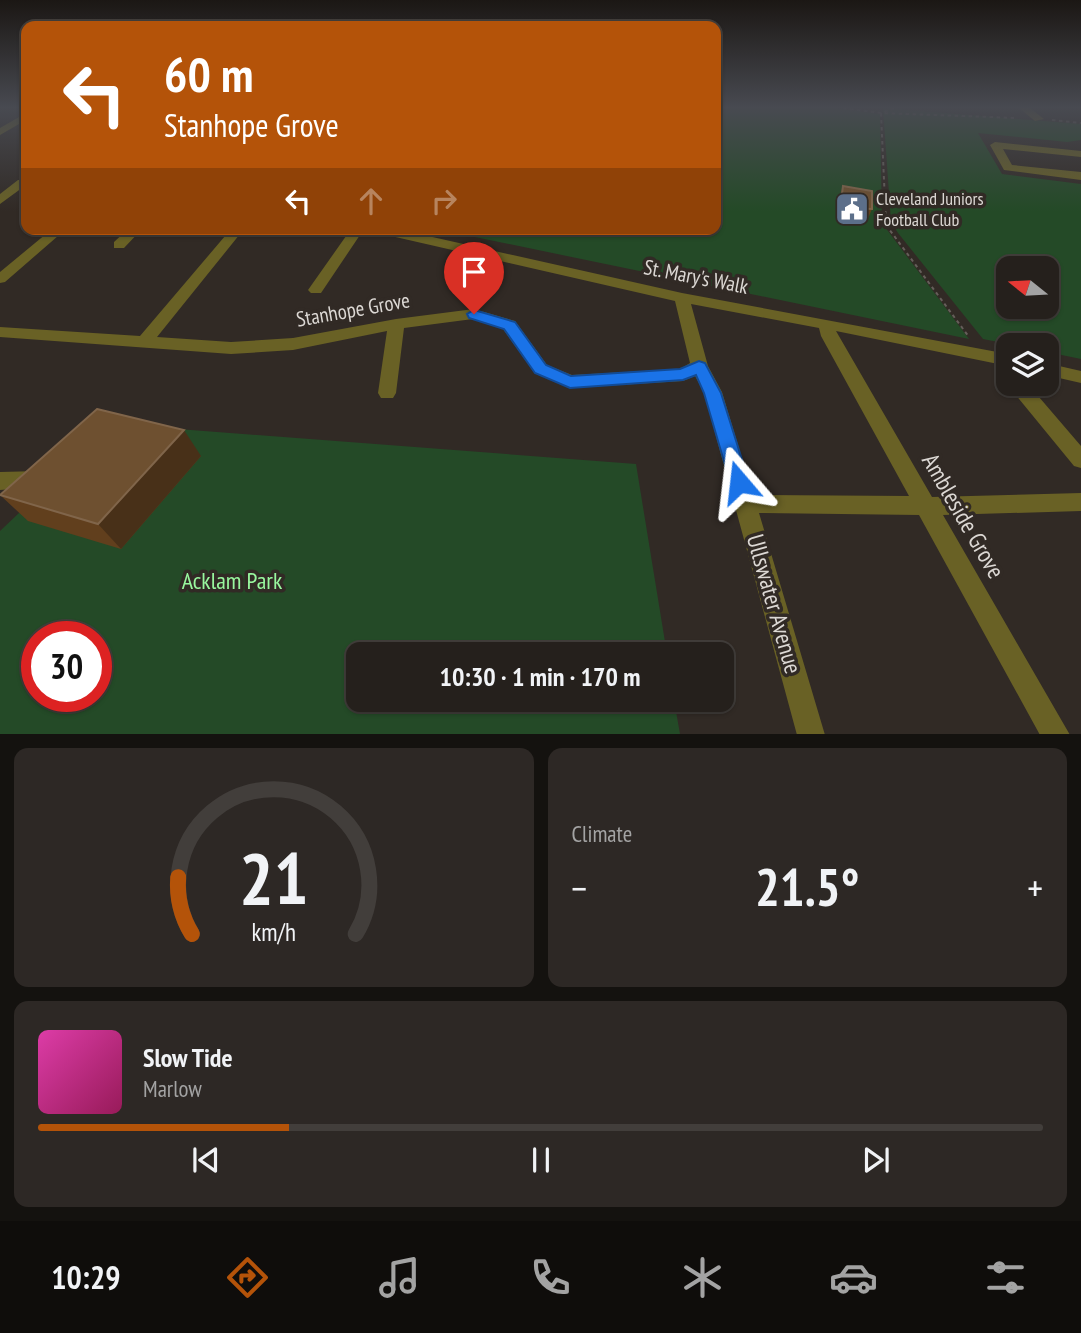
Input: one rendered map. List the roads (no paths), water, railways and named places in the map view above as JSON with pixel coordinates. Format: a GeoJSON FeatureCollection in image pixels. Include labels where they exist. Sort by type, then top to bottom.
{"type":"FeatureCollection","features":[{"type":"Feature","properties":{"kind":"street"},"geometry":{"type":"LineString","coordinates":[[1081,154],[995,145],[1008,168],[1081,176]]}},
{"type":"Feature","properties":{"kind":"street"},"geometry":{"type":"LineString","coordinates":[[0,200],[21,184]]}},
{"type":"Feature","properties":{"kind":"street"},"geometry":{"type":"LineString","coordinates":[[0,279],[53,235]]}},
{"type":"Feature","properties":{"kind":"street"},"geometry":{"type":"LineString","coordinates":[[119,245],[130,235]]}},
{"type":"Feature","properties":{"kind":"street"},"geometry":{"type":"LineString","coordinates":[[144,342],[233,235]]}},
{"type":"Feature","properties":{"kind":"street"},"geometry":{"type":"LineString","coordinates":[[316,290],[354,235]]}},
{"type":"Feature","properties":{"kind":"street","name":"St. Mary's Walk"},"geometry":{"type":"LineString","coordinates":[[404,235],[682,299],[867,333],[887,330],[936,339],[955,348],[996,358]]}},
{"type":"Feature","properties":{"kind":"street"},"geometry":{"type":"LineString","coordinates":[[682,299],[699,366]]}},
{"type":"Feature","properties":{"kind":"street","name":"Stanhope Grove"},"geometry":{"type":"LineString","coordinates":[[0,332],[231,348],[281,345],[396,324],[474,314],[509,325],[541,369],[570,382],[683,375],[699,366]]}},
{"type":"Feature","properties":{"kind":"street"},"geometry":{"type":"LineString","coordinates":[[387,393],[396,324]]}},
{"type":"Feature","properties":{"kind":"street","name":"Ambleside Grove"},"geometry":{"type":"LineString","coordinates":[[827,324],[829,336],[1056,734]]}},
{"type":"Feature","properties":{"kind":"street","name":"Ullswater Avenue"},"geometry":{"type":"LineString","coordinates":[[699,366],[713,393],[811,734]]}},
{"type":"Feature","properties":{"kind":"street"},"geometry":{"type":"LineString","coordinates":[[1059,372],[1081,377]]}},
{"type":"Feature","properties":{"kind":"street"},"geometry":{"type":"LineString","coordinates":[[1027,396],[1081,460]]}},
{"type":"Feature","properties":{"kind":"street"},"geometry":{"type":"LineString","coordinates":[[0,481],[52,479],[58,475]]}},
{"type":"Feature","properties":{"kind":"street"},"geometry":{"type":"LineString","coordinates":[[746,504],[928,506],[1081,502]]}},
{"type":"Feature","properties":{"kind":"place","name":"Cleveland Juniors Football Club"},"geometry":{"type":"Point","coordinates":[852,209]}},
{"type":"Feature","properties":{"kind":"park label","name":"Acklam Park"},"geometry":{"type":"Point","coordinates":[232,581]}}]}
